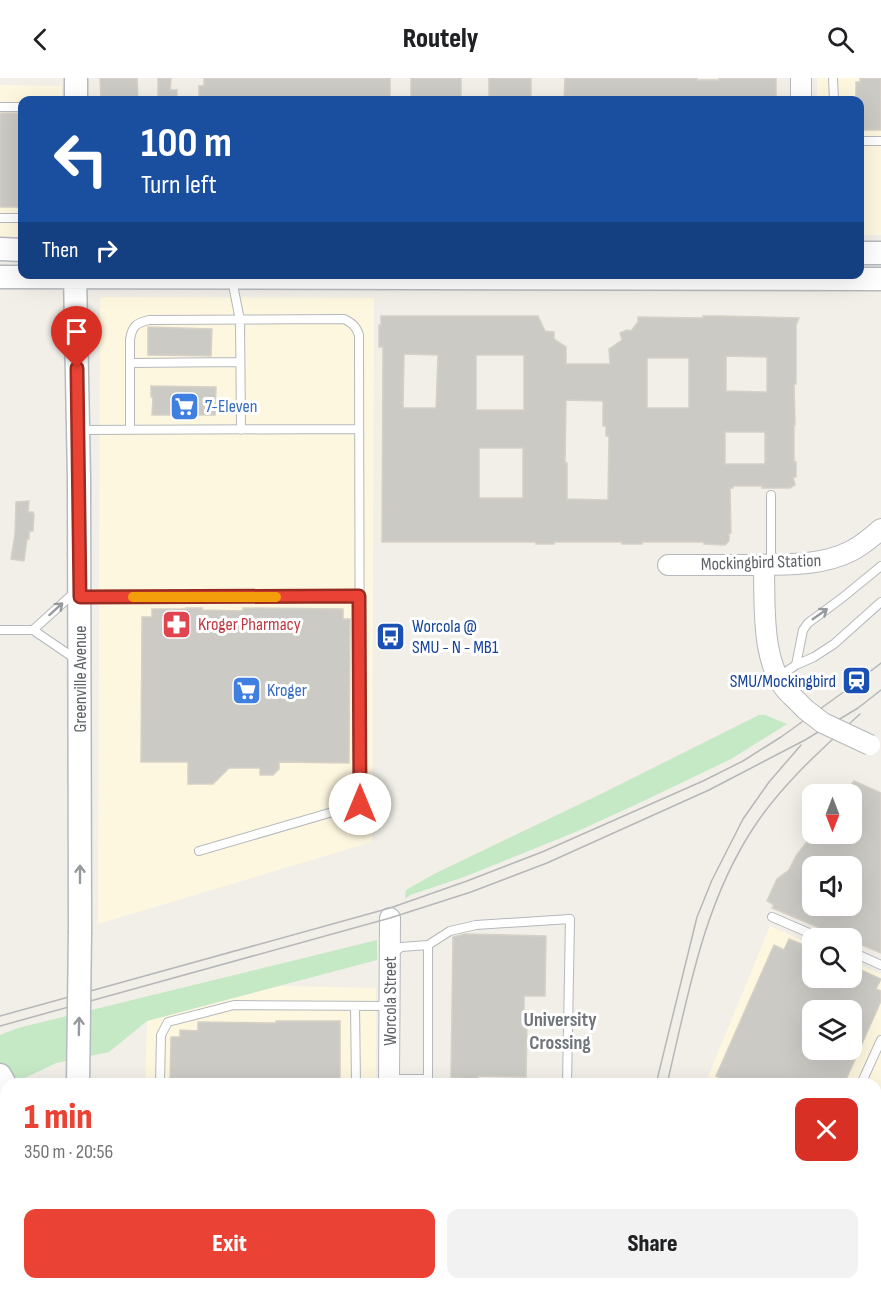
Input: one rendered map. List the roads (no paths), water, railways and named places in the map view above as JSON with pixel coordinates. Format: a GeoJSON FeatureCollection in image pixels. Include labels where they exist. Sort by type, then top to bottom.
{"type":"FeatureCollection","features":[{"type":"Feature","properties":{"kind":"main road"},"geometry":{"type":"LineString","coordinates":[[76,78],[76,96]]}},
{"type":"Feature","properties":{"kind":"main road"},"geometry":{"type":"LineString","coordinates":[[0,249],[18,250]]}},
{"type":"Feature","properties":{"kind":"main road"},"geometry":{"type":"LineString","coordinates":[[864,253],[881,252]]}},
{"type":"Feature","properties":{"kind":"main road"},"geometry":{"type":"LineString","coordinates":[[0,277],[18,277]]}},
{"type":"Feature","properties":{"kind":"main road"},"geometry":{"type":"LineString","coordinates":[[864,278],[881,279]]}},
{"type":"Feature","properties":{"kind":"main road","name":"Greenville Avenue"},"geometry":{"type":"LineString","coordinates":[[75,279],[80,592],[78,1078]]}},
{"type":"Feature","properties":{"kind":"street"},"geometry":{"type":"LineString","coordinates":[[801,78],[801,96]]}},
{"type":"Feature","properties":{"kind":"street","name":"Mockingbird Station"},"geometry":{"type":"LineString","coordinates":[[668,565],[809,563],[831,559],[850,551],[868,541],[881,529]]}},
{"type":"Feature","properties":{"kind":"street"},"geometry":{"type":"LineString","coordinates":[[767,565],[765,626],[769,653],[778,677],[792,696],[823,723],[875,748]]}},
{"type":"Feature","properties":{"kind":"street","name":"Worcola Street"},"geometry":{"type":"LineString","coordinates":[[389,1078],[390,918]]}},
{"type":"Feature","properties":{"kind":"lane"},"geometry":{"type":"LineString","coordinates":[[833,78],[834,96]]}},
{"type":"Feature","properties":{"kind":"lane"},"geometry":{"type":"LineString","coordinates":[[0,107],[18,107]]}},
{"type":"Feature","properties":{"kind":"lane"},"geometry":{"type":"LineString","coordinates":[[864,141],[881,141]]}},
{"type":"Feature","properties":{"kind":"lane"},"geometry":{"type":"LineString","coordinates":[[0,218],[18,218]]}},
{"type":"Feature","properties":{"kind":"lane"},"geometry":{"type":"LineString","coordinates":[[234,279],[240,320],[241,430]]}},
{"type":"Feature","properties":{"kind":"lane"},"geometry":{"type":"LineString","coordinates":[[130,430],[130,340],[132,330],[139,322],[149,320],[344,319],[356,328],[359,429],[360,804],[199,851]]}},
{"type":"Feature","properties":{"kind":"lane"},"geometry":{"type":"LineString","coordinates":[[130,363],[240,362]]}},
{"type":"Feature","properties":{"kind":"lane"},"geometry":{"type":"LineString","coordinates":[[79,430],[359,429]]}},
{"type":"Feature","properties":{"kind":"lane"},"geometry":{"type":"LineString","coordinates":[[767,565],[771,495]]}},
{"type":"Feature","properties":{"kind":"lane"},"geometry":{"type":"LineString","coordinates":[[796,665],[803,630],[808,623],[881,566]]}},
{"type":"Feature","properties":{"kind":"lane"},"geometry":{"type":"LineString","coordinates":[[33,630],[80,592],[359,596]]}},
{"type":"Feature","properties":{"kind":"lane"},"geometry":{"type":"LineString","coordinates":[[778,677],[834,644],[881,602]]}},
{"type":"Feature","properties":{"kind":"lane"},"geometry":{"type":"LineString","coordinates":[[0,630],[33,630],[79,662]]}},
{"type":"Feature","properties":{"kind":"lane"},"geometry":{"type":"LineString","coordinates":[[772,917],[802,930]]}},
{"type":"Feature","properties":{"kind":"lane"},"geometry":{"type":"LineString","coordinates":[[390,955],[401,947],[428,945],[450,931],[476,925],[570,919],[567,1078]]}},
{"type":"Feature","properties":{"kind":"lane"},"geometry":{"type":"LineString","coordinates":[[428,945],[428,1078]]}},
{"type":"Feature","properties":{"kind":"lane"},"geometry":{"type":"LineString","coordinates":[[862,956],[881,965]]}},
{"type":"Feature","properties":{"kind":"lane"},"geometry":{"type":"LineString","coordinates":[[160,1078],[160,1035],[168,1022],[234,1005],[390,1006]]}},
{"type":"Feature","properties":{"kind":"lane"},"geometry":{"type":"LineString","coordinates":[[355,1006],[356,1078]]}},
{"type":"Feature","properties":{"kind":"lane"},"geometry":{"type":"LineString","coordinates":[[864,1078],[881,1040]]}},
{"type":"Feature","properties":{"kind":"tram line"},"geometry":{"type":"LineString","coordinates":[[0,1016],[390,908],[542,852],[743,761],[781,737],[881,663]]}},
{"type":"Feature","properties":{"kind":"tram line"},"geometry":{"type":"LineString","coordinates":[[0,1026],[390,918],[471,892],[547,863],[709,790],[805,740],[858,708],[881,690]]}},
{"type":"Feature","properties":{"kind":"tram line"},"geometry":{"type":"LineString","coordinates":[[668,1078],[699,951],[722,887],[736,857],[777,796],[831,740],[860,714]]}},
{"type":"Feature","properties":{"kind":"tram line"},"geometry":{"type":"LineString","coordinates":[[657,1078],[697,917],[712,880],[743,819],[769,782],[801,745]]}},
{"type":"Feature","properties":{"kind":"place","name":"7-Eleven"},"geometry":{"type":"Point","coordinates":[184,406]}},
{"type":"Feature","properties":{"kind":"place","name":"Kroger Pharmacy"},"geometry":{"type":"Point","coordinates":[177,624]}},
{"type":"Feature","properties":{"kind":"place","name":"Worcola @ SMU - N - MB1"},"geometry":{"type":"Point","coordinates":[391,636]}},
{"type":"Feature","properties":{"kind":"place","name":"SMU/Mockingbird"},"geometry":{"type":"Point","coordinates":[857,681]}},
{"type":"Feature","properties":{"kind":"place","name":"Kroger"},"geometry":{"type":"Point","coordinates":[246,690]}},
{"type":"Feature","properties":{"kind":"district","name":"University Crossing"},"geometry":{"type":"Point","coordinates":[560,1030]}}]}
